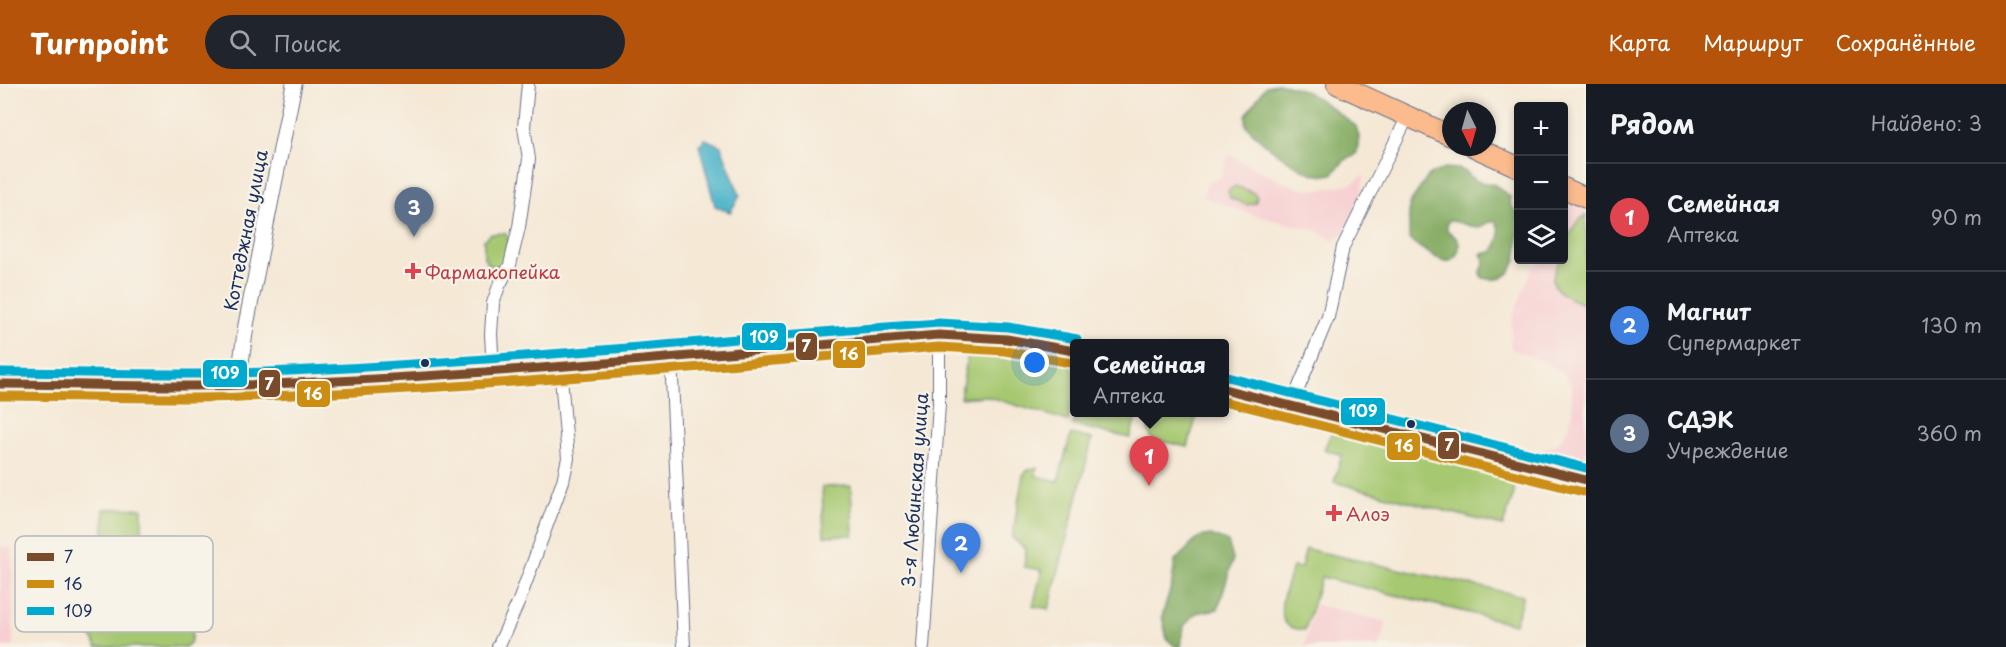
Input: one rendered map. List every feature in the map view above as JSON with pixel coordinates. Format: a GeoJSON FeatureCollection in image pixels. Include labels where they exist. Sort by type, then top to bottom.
{"type":"FeatureCollection","features":[{"type":"Feature","properties":{"kind":"main road"},"geometry":{"type":"LineString","coordinates":[[1337,84],[1442,132]]}},
{"type":"Feature","properties":{"kind":"main road"},"geometry":{"type":"LineString","coordinates":[[1494,156],[1514,165]]}},
{"type":"Feature","properties":{"kind":"main road"},"geometry":{"type":"LineString","coordinates":[[1568,190],[1586,198]]}},
{"type":"Feature","properties":{"kind":"main road"},"geometry":{"type":"LineString","coordinates":[[0,384],[238,385],[493,371],[967,334],[1003,337],[1070,350]]}},
{"type":"Feature","properties":{"kind":"main road"},"geometry":{"type":"LineString","coordinates":[[1229,390],[1586,480]]}},
{"type":"Feature","properties":{"kind":"street","name":"Коттеджная улица"},"geometry":{"type":"LineString","coordinates":[[238,385],[246,326],[294,84]]}},
{"type":"Feature","properties":{"kind":"street"},"geometry":{"type":"LineString","coordinates":[[493,371],[491,334],[493,303],[510,265],[519,227],[529,159],[524,127],[528,84]]}},
{"type":"Feature","properties":{"kind":"street"},"geometry":{"type":"LineString","coordinates":[[1291,406],[1328,317],[1343,247],[1408,116]]}},
{"type":"Feature","properties":{"kind":"street","name":"3-я Любинская улица"},"geometry":{"type":"LineString","coordinates":[[923,647],[938,414],[939,335]]}},
{"type":"Feature","properties":{"kind":"street"},"geometry":{"type":"LineString","coordinates":[[671,356],[684,647]]}},
{"type":"Feature","properties":{"kind":"street"},"geometry":{"type":"LineString","coordinates":[[498,647],[519,600],[563,481],[568,458],[560,366]]}},
{"type":"Feature","properties":{"kind":"shaded area"},"geometry":{"type":"Polygon","coordinates":[[[1229,155],[1281,181],[1316,190],[1351,184],[1364,175],[1360,201],[1346,231],[1333,241],[1318,231],[1257,216],[1203,197],[1208,182],[1220,178],[1229,155]]]}},
{"type":"Feature","properties":{"kind":"shaded area"},"geometry":{"type":"Polygon","coordinates":[[[1568,199],[1586,207],[1586,461],[1542,450],[1558,443],[1568,428],[1572,414],[1572,387],[1566,376],[1551,365],[1512,349],[1510,343],[1512,319],[1532,268],[1538,264],[1568,264],[1568,199]]]}},
{"type":"Feature","properties":{"kind":"shaded area"},"geometry":{"type":"Polygon","coordinates":[[[0,547],[12,547],[13,647],[0,647],[0,547]]]}},
{"type":"Feature","properties":{"kind":"shaded area"},"geometry":{"type":"Polygon","coordinates":[[[1315,604],[1386,622],[1379,647],[1304,647],[1315,604]]]}},
{"type":"Feature","properties":{"kind":"green space"},"geometry":{"type":"Polygon","coordinates":[[[1288,85],[1309,93],[1356,126],[1359,137],[1357,152],[1345,160],[1332,174],[1318,175],[1299,167],[1269,147],[1246,125],[1246,115],[1266,86],[1288,85]]]}},
{"type":"Feature","properties":{"kind":"green space"},"geometry":{"type":"Polygon","coordinates":[[[1445,168],[1459,169],[1476,181],[1495,185],[1510,197],[1511,206],[1514,209],[1514,263],[1506,275],[1496,279],[1483,278],[1480,274],[1485,262],[1481,254],[1492,252],[1498,241],[1500,234],[1496,222],[1489,222],[1478,228],[1450,220],[1447,223],[1447,230],[1458,240],[1459,247],[1455,257],[1449,261],[1432,255],[1409,238],[1409,204],[1429,175],[1445,168]]]}},
{"type":"Feature","properties":{"kind":"green space"},"geometry":{"type":"Polygon","coordinates":[[[1235,186],[1254,193],[1257,197],[1255,203],[1247,205],[1230,198],[1228,191],[1235,186]]]}},
{"type":"Feature","properties":{"kind":"green space"},"geometry":{"type":"Polygon","coordinates":[[[1586,215],[1586,305],[1560,292],[1553,278],[1558,264],[1568,264],[1568,239],[1586,215]]]}},
{"type":"Feature","properties":{"kind":"green space"},"geometry":{"type":"Polygon","coordinates":[[[505,233],[509,241],[506,259],[501,267],[489,265],[484,258],[484,240],[490,234],[505,233]]]}},
{"type":"Feature","properties":{"kind":"green space"},"geometry":{"type":"Polygon","coordinates":[[[970,343],[1028,346],[1070,356],[1068,421],[986,396],[960,398],[970,343]]]}},
{"type":"Feature","properties":{"kind":"green space"},"geometry":{"type":"Polygon","coordinates":[[[1075,417],[1136,417],[1130,438],[1073,425],[1075,417]]]}},
{"type":"Feature","properties":{"kind":"green space"},"geometry":{"type":"Polygon","coordinates":[[[1151,417],[1196,417],[1188,447],[1152,439],[1148,430],[1151,417]]]}},
{"type":"Feature","properties":{"kind":"green space"},"geometry":{"type":"Polygon","coordinates":[[[1337,429],[1350,429],[1509,472],[1515,480],[1514,493],[1503,526],[1334,482],[1342,455],[1324,449],[1331,434],[1337,429]]]}},
{"type":"Feature","properties":{"kind":"green space"},"geometry":{"type":"Polygon","coordinates":[[[1071,434],[1092,439],[1049,609],[1033,606],[1042,570],[1024,567],[1026,549],[1012,538],[1023,475],[1028,470],[1037,467],[1036,476],[1058,481],[1071,434]]]}},
{"type":"Feature","properties":{"kind":"green space"},"geometry":{"type":"Polygon","coordinates":[[[851,486],[853,535],[824,536],[822,487],[851,486]]]}},
{"type":"Feature","properties":{"kind":"green space"},"geometry":{"type":"Polygon","coordinates":[[[142,508],[142,536],[104,536],[104,509],[142,508]]]}},
{"type":"Feature","properties":{"kind":"green space"},"geometry":{"type":"Polygon","coordinates":[[[1211,535],[1228,542],[1233,559],[1218,609],[1196,613],[1184,626],[1181,647],[1176,647],[1167,639],[1162,616],[1172,583],[1175,561],[1199,537],[1211,535]]]}},
{"type":"Feature","properties":{"kind":"green space"},"geometry":{"type":"Polygon","coordinates":[[[1306,549],[1523,596],[1515,624],[1321,577],[1305,630],[1293,628],[1285,622],[1282,616],[1283,599],[1293,567],[1301,568],[1306,549]]]}},
{"type":"Feature","properties":{"kind":"green space"},"geometry":{"type":"Polygon","coordinates":[[[92,632],[192,632],[190,643],[185,647],[97,647],[92,632]]]}},
{"type":"Feature","properties":{"kind":"water"},"geometry":{"type":"Polygon","coordinates":[[[705,139],[721,146],[740,196],[730,212],[715,206],[699,145],[705,139]]]}},
{"type":"Feature","properties":{"kind":"transit line","name":"109"},"geometry":{"type":"LineString","coordinates":[[0,372],[181,374],[328,369],[503,358],[939,323],[1008,327],[1077,339]]}},
{"type":"Feature","properties":{"kind":"transit line","name":"7"},"geometry":{"type":"LineString","coordinates":[[0,384],[181,386],[328,381],[590,364],[939,335],[1007,339],[1070,350]]}},
{"type":"Feature","properties":{"kind":"transit line","name":"16"},"geometry":{"type":"LineString","coordinates":[[0,396],[181,398],[328,393],[590,376],[939,347],[1005,351],[1070,363]]}},
{"type":"Feature","properties":{"kind":"transit line","name":"109"},"geometry":{"type":"LineString","coordinates":[[1229,378],[1586,468]]}},
{"type":"Feature","properties":{"kind":"transit line","name":"7"},"geometry":{"type":"LineString","coordinates":[[1229,390],[1586,480]]}},
{"type":"Feature","properties":{"kind":"transit line","name":"16"},"geometry":{"type":"LineString","coordinates":[[1229,402],[1583,492]]}},
{"type":"Feature","properties":{"kind":"place","name":"СДЭК"},"geometry":{"type":"Point","coordinates":[414,237]}},
{"type":"Feature","properties":{"kind":"place","name":"Фармакопейка"},"geometry":{"type":"Point","coordinates":[413,271]}},
{"type":"Feature","properties":{"kind":"place","name":"Семейная"},"geometry":{"type":"Point","coordinates":[1149,486]}},
{"type":"Feature","properties":{"kind":"place","name":"Алоэ"},"geometry":{"type":"Point","coordinates":[1334,513]}},
{"type":"Feature","properties":{"kind":"place","name":"Магнит"},"geometry":{"type":"Point","coordinates":[961,573]}}]}
